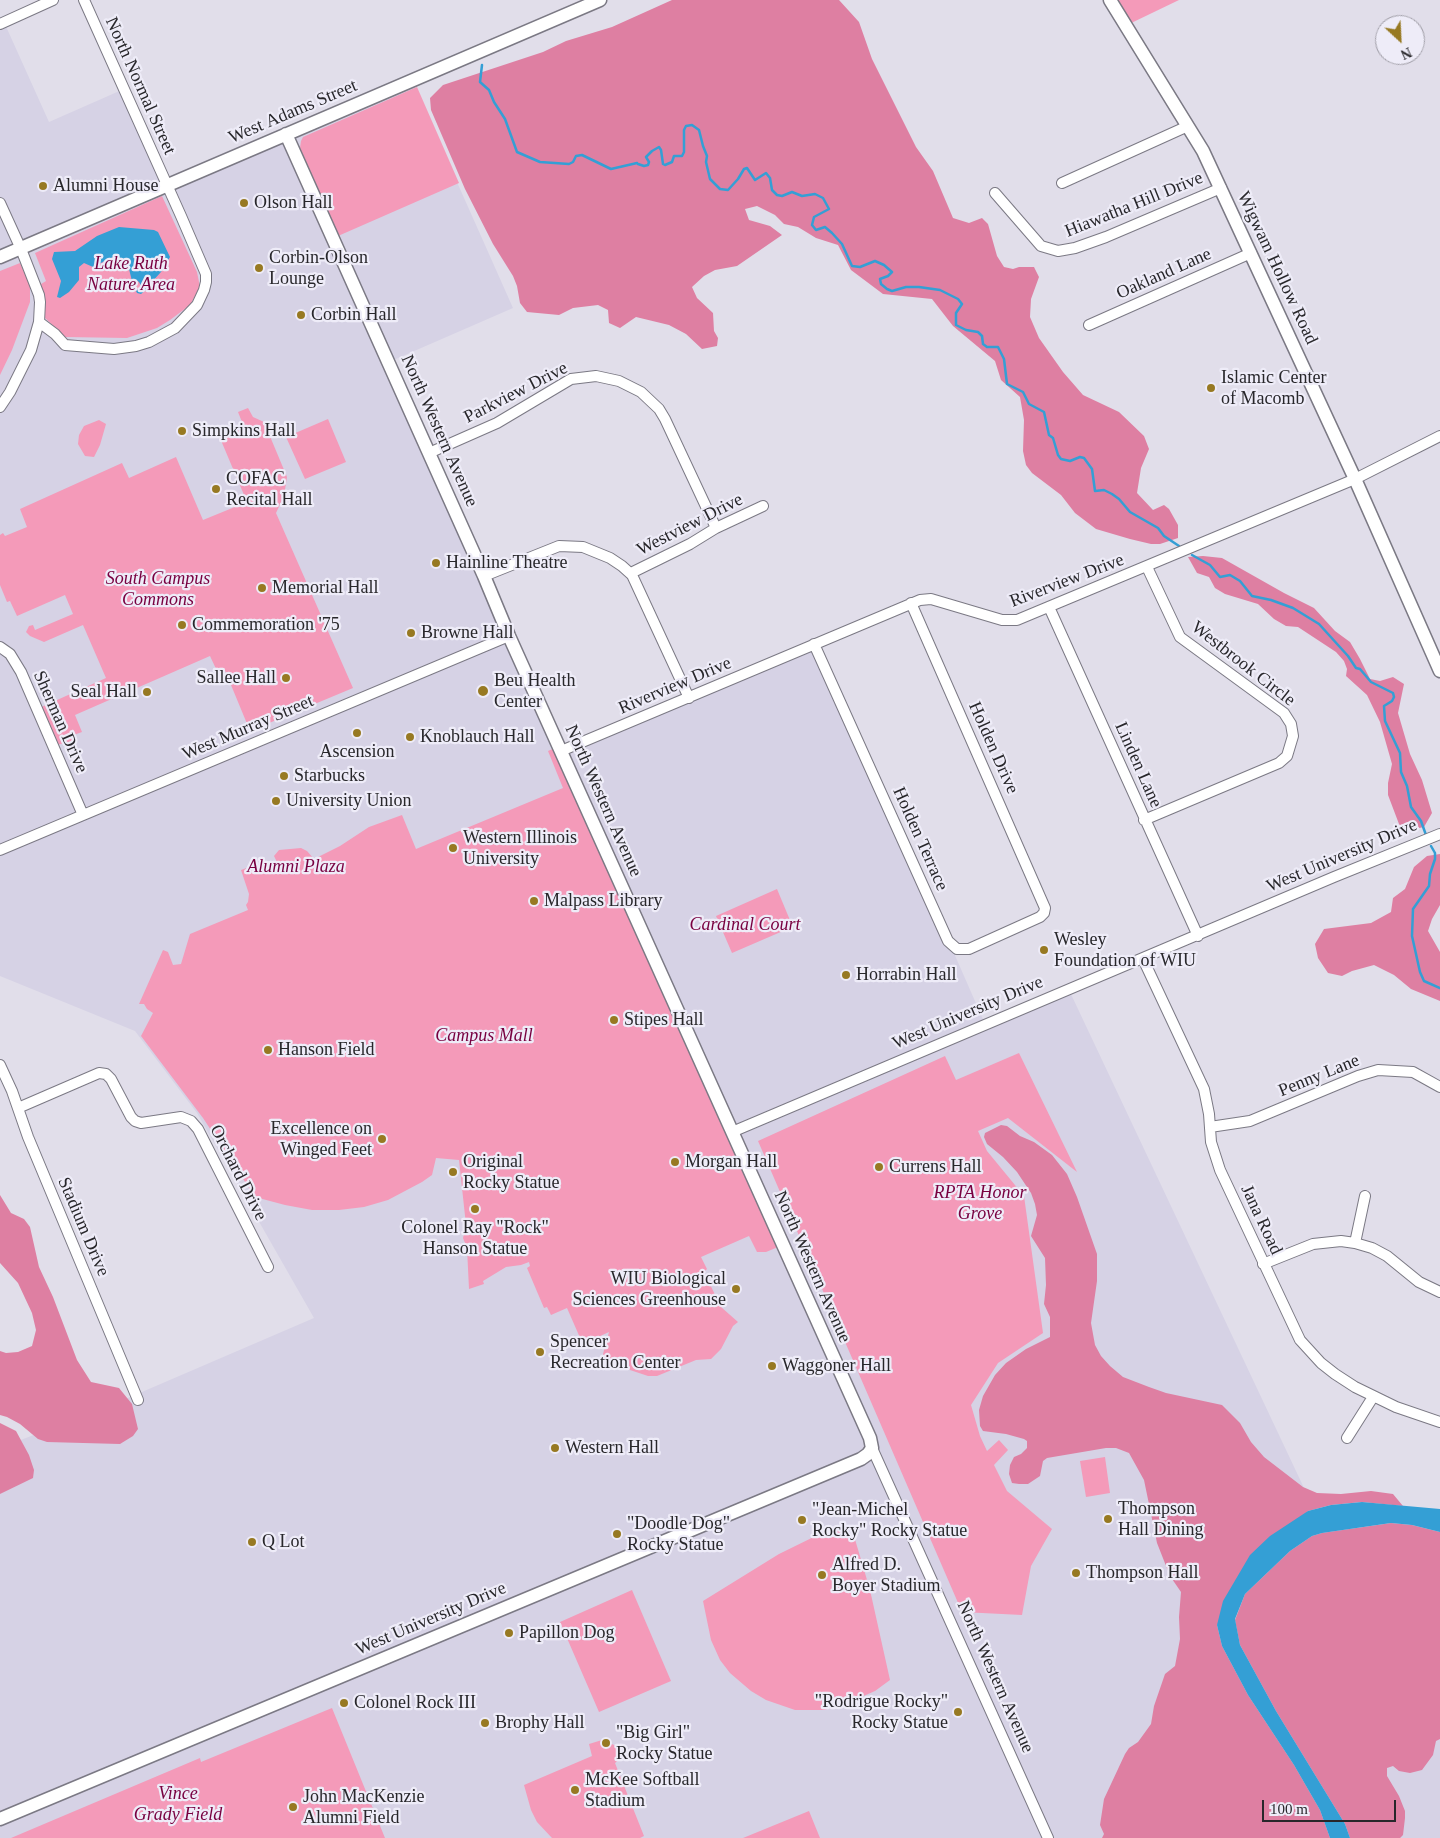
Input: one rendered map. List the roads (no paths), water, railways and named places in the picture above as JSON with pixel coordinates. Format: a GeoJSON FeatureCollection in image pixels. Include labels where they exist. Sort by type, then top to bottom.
{"type":"FeatureCollection","features":[{"type":"Feature","properties":{"kind":"street"},"geometry":{"type":"LineString","coordinates":[[0,24],[53,0]]}},
{"type":"Feature","properties":{"kind":"street","name":"North Normal Street"},"geometry":{"type":"LineString","coordinates":[[39,322],[66,345],[125,348],[149,342],[168,333],[190,314],[202,297],[204,290],[206,274],[84,0]]}},
{"type":"Feature","properties":{"kind":"street","name":"West Adams Street"},"geometry":{"type":"LineString","coordinates":[[0,257],[600,0]]}},
{"type":"Feature","properties":{"kind":"street","name":"Wigwam Hollow Road"},"geometry":{"type":"LineString","coordinates":[[1110,0],[1203,151],[1437,655],[1440,670]]}},
{"type":"Feature","properties":{"kind":"street"},"geometry":{"type":"LineString","coordinates":[[1062,183],[1188,126]]}},
{"type":"Feature","properties":{"kind":"street","name":"North Western Avenue"},"geometry":{"type":"LineString","coordinates":[[286,134],[1048,1838]]}},
{"type":"Feature","properties":{"kind":"street","name":"Hiawatha Hill Drive"},"geometry":{"type":"LineString","coordinates":[[995,193],[1041,246],[1058,251],[1075,248],[1106,237],[1220,188]]}},
{"type":"Feature","properties":{"kind":"street"},"geometry":{"type":"LineString","coordinates":[[0,203],[39,295],[39,322],[31,350],[10,392],[0,407]]}},
{"type":"Feature","properties":{"kind":"street","name":"Oakland Lane"},"geometry":{"type":"LineString","coordinates":[[1089,325],[1251,253]]}},
{"type":"Feature","properties":{"kind":"street","name":"Parkview Drive"},"geometry":{"type":"LineString","coordinates":[[429,453],[497,423],[571,379],[596,376],[620,381],[636,388],[650,399],[665,419],[716,528]]}},
{"type":"Feature","properties":{"kind":"street","name":"Riverview Drive"},"geometry":{"type":"LineString","coordinates":[[561,751],[911,603],[931,599],[1009,621],[1017,620],[1355,479],[1440,436]]}},
{"type":"Feature","properties":{"kind":"street","name":"Westview Drive"},"geometry":{"type":"LineString","coordinates":[[631,573],[690,544],[716,528],[764,506]]}},
{"type":"Feature","properties":{"kind":"street"},"geometry":{"type":"LineString","coordinates":[[484,576],[550,549],[568,545],[583,547],[597,552],[622,566],[631,573],[689,698]]}},
{"type":"Feature","properties":{"kind":"street","name":"Westbrook Circle"},"geometry":{"type":"LineString","coordinates":[[1144,820],[1279,762],[1287,756],[1293,736],[1291,724],[1284,713],[1180,637],[1146,567]]}},
{"type":"Feature","properties":{"kind":"street","name":"Holden Drive"},"geometry":{"type":"LineString","coordinates":[[911,603],[1045,905]]}},
{"type":"Feature","properties":{"kind":"street","name":"Linden Lane"},"geometry":{"type":"LineString","coordinates":[[1049,608],[1198,936]]}},
{"type":"Feature","properties":{"kind":"street","name":"West Murray Street"},"geometry":{"type":"LineString","coordinates":[[0,850],[509,636]]}},
{"type":"Feature","properties":{"kind":"street","name":"Holden Terrace"},"geometry":{"type":"LineString","coordinates":[[814,644],[950,944],[961,950],[969,949],[1040,917],[1044,913],[1045,905]]}},
{"type":"Feature","properties":{"kind":"street","name":"Sherman Drive"},"geometry":{"type":"LineString","coordinates":[[0,647],[10,654],[21,672],[83,816]]}},
{"type":"Feature","properties":{"kind":"street","name":"West University Drive"},"geometry":{"type":"LineString","coordinates":[[732,1132],[1440,834]]}},
{"type":"Feature","properties":{"kind":"street","name":"Jana Road"},"geometry":{"type":"LineString","coordinates":[[1143,959],[1199,1078],[1207,1102],[1211,1142],[1220,1170],[1294,1330],[1308,1350],[1335,1374],[1373,1397],[1440,1422]]}},
{"type":"Feature","properties":{"kind":"street","name":"Stadium Drive"},"geometry":{"type":"LineString","coordinates":[[0,1065],[138,1400]]}},
{"type":"Feature","properties":{"kind":"street","name":"Penny Lane"},"geometry":{"type":"LineString","coordinates":[[1210,1127],[1238,1124],[1256,1119],[1358,1076],[1378,1070],[1413,1072],[1440,1086]]}},
{"type":"Feature","properties":{"kind":"street","name":"Orchard Drive"},"geometry":{"type":"LineString","coordinates":[[18,1108],[99,1073],[106,1074],[111,1079],[130,1117],[135,1121],[141,1123],[181,1117],[191,1121],[198,1129],[268,1267]]}},
{"type":"Feature","properties":{"kind":"street"},"geometry":{"type":"LineString","coordinates":[[1355,1243],[1364,1196]]}},
{"type":"Feature","properties":{"kind":"street"},"geometry":{"type":"LineString","coordinates":[[1264,1264],[1314,1244],[1341,1241],[1355,1243],[1372,1248],[1387,1256],[1419,1282],[1440,1292]]}},
{"type":"Feature","properties":{"kind":"street"},"geometry":{"type":"LineString","coordinates":[[1347,1438],[1373,1397]]}},
{"type":"Feature","properties":{"kind":"street","name":"West University Drive"},"geometry":{"type":"LineString","coordinates":[[0,1820],[861,1459],[872,1448]]}},
{"type":"Feature","properties":{"kind":"water"},"geometry":{"type":"Polygon","coordinates":[[[119,227],[158,232],[170,257],[161,272],[146,290],[141,294],[137,293],[136,291],[141,286],[139,282],[136,280],[132,281],[128,265],[117,255],[93,267],[84,263],[79,267],[79,280],[69,292],[60,298],[57,297],[61,281],[52,259],[54,252],[75,251],[97,236],[119,227]]]}},
{"type":"Feature","properties":{"kind":"water"},"geometry":{"type":"Polygon","coordinates":[[[1362,1502],[1440,1509],[1440,1532],[1412,1525],[1391,1523],[1312,1536],[1290,1551],[1245,1594],[1235,1619],[1240,1645],[1276,1711],[1345,1824],[1350,1838],[1330,1838],[1320,1810],[1294,1765],[1248,1695],[1222,1646],[1217,1625],[1223,1601],[1250,1555],[1270,1536],[1308,1511],[1331,1505],[1362,1502]]]}},
{"type":"Feature","properties":{"kind":"waterway"},"geometry":{"type":"LineString","coordinates":[[482,65],[480,82],[489,90],[505,119],[517,152],[540,162],[569,164],[573,162],[576,156],[582,155],[611,169],[637,163]]}},
{"type":"Feature","properties":{"kind":"waterway"},"geometry":{"type":"LineString","coordinates":[[638,164],[648,165],[649,162],[646,157],[659,147],[663,164],[665,165],[672,162],[674,156],[682,156],[684,152],[684,130],[686,126],[692,125],[699,130],[707,156],[706,162],[710,179],[720,189],[728,190],[744,169],[747,168],[755,180],[766,173],[770,178],[772,190],[777,195],[782,196],[792,192],[802,196],[815,194],[823,198],[829,209],[814,217],[812,225],[816,230],[825,227],[832,233],[842,244],[852,266],[860,267],[875,261],[884,265],[892,272],[880,279],[881,284],[892,291],[906,287],[919,287],[940,290],[958,299],[962,304],[956,313],[956,325],[966,330],[978,332],[982,336],[983,344],[987,347],[998,347],[1004,359],[1007,384],[1023,392],[1029,404],[1044,412],[1049,435],[1053,438],[1061,459],[1070,461],[1080,457],[1084,458],[1092,469],[1095,491],[1104,490],[1112,494],[1130,512],[1158,528],[1164,536],[1179,546]]}},
{"type":"Feature","properties":{"kind":"waterway"},"geometry":{"type":"LineString","coordinates":[[1192,555],[1210,565],[1220,577],[1230,575],[1240,581],[1252,596],[1293,608],[1319,624],[1348,656],[1356,668],[1360,669],[1371,682],[1393,693],[1392,701],[1384,706],[1385,721],[1400,753],[1401,772],[1407,786],[1411,807],[1421,821],[1426,835]]}},
{"type":"Feature","properties":{"kind":"waterway"},"geometry":{"type":"LineString","coordinates":[[1431,846],[1435,853],[1435,859],[1430,874],[1429,886],[1413,909],[1412,936],[1420,972],[1424,981],[1440,988]]}},
{"type":"Feature","properties":{"kind":"place","name":"Alumni House"},"geometry":{"type":"Point","coordinates":[43,186]}},
{"type":"Feature","properties":{"kind":"place","name":"Olson Hall"},"geometry":{"type":"Point","coordinates":[244,203]}},
{"type":"Feature","properties":{"kind":"place","name":"Corbin-Olson Lounge"},"geometry":{"type":"Point","coordinates":[259,268]}},
{"type":"Feature","properties":{"kind":"place","name":"Corbin Hall"},"geometry":{"type":"Point","coordinates":[301,315]}},
{"type":"Feature","properties":{"kind":"place","name":"Islamic Center of Macomb"},"geometry":{"type":"Point","coordinates":[1211,388]}},
{"type":"Feature","properties":{"kind":"place","name":"Simpkins Hall"},"geometry":{"type":"Point","coordinates":[182,431]}},
{"type":"Feature","properties":{"kind":"place","name":"COFAC Recital Hall"},"geometry":{"type":"Point","coordinates":[216,489]}},
{"type":"Feature","properties":{"kind":"place","name":"Hainline Theatre"},"geometry":{"type":"Point","coordinates":[436,563]}},
{"type":"Feature","properties":{"kind":"place","name":"Memorial Hall"},"geometry":{"type":"Point","coordinates":[262,588]}},
{"type":"Feature","properties":{"kind":"place","name":"Commemoration '75"},"geometry":{"type":"Point","coordinates":[182,625]}},
{"type":"Feature","properties":{"kind":"place","name":"Browne Hall"},"geometry":{"type":"Point","coordinates":[411,633]}},
{"type":"Feature","properties":{"kind":"place","name":"Sallee Hall"},"geometry":{"type":"Point","coordinates":[286,678]}},
{"type":"Feature","properties":{"kind":"place","name":"Beu Health Center"},"geometry":{"type":"Point","coordinates":[483,691]}},
{"type":"Feature","properties":{"kind":"place","name":"Seal Hall"},"geometry":{"type":"Point","coordinates":[147,692]}},
{"type":"Feature","properties":{"kind":"place","name":"Ascension"},"geometry":{"type":"Point","coordinates":[357,733]}},
{"type":"Feature","properties":{"kind":"place","name":"Knoblauch Hall"},"geometry":{"type":"Point","coordinates":[410,737]}},
{"type":"Feature","properties":{"kind":"place","name":"Starbucks"},"geometry":{"type":"Point","coordinates":[284,776]}},
{"type":"Feature","properties":{"kind":"place","name":"University Union"},"geometry":{"type":"Point","coordinates":[276,801]}},
{"type":"Feature","properties":{"kind":"place","name":"Western Illinois University"},"geometry":{"type":"Point","coordinates":[453,848]}},
{"type":"Feature","properties":{"kind":"place","name":"Malpass Library"},"geometry":{"type":"Point","coordinates":[534,901]}},
{"type":"Feature","properties":{"kind":"place","name":"Wesley Foundation of WIU"},"geometry":{"type":"Point","coordinates":[1044,950]}},
{"type":"Feature","properties":{"kind":"place","name":"Horrabin Hall"},"geometry":{"type":"Point","coordinates":[846,975]}},
{"type":"Feature","properties":{"kind":"place","name":"Stipes Hall"},"geometry":{"type":"Point","coordinates":[614,1020]}},
{"type":"Feature","properties":{"kind":"place","name":"Hanson Field"},"geometry":{"type":"Point","coordinates":[268,1050]}},
{"type":"Feature","properties":{"kind":"place","name":"Excellence on Winged Feet"},"geometry":{"type":"Point","coordinates":[382,1139]}},
{"type":"Feature","properties":{"kind":"place","name":"Morgan Hall"},"geometry":{"type":"Point","coordinates":[675,1162]}},
{"type":"Feature","properties":{"kind":"place","name":"Currens Hall"},"geometry":{"type":"Point","coordinates":[879,1167]}},
{"type":"Feature","properties":{"kind":"place","name":"Original Rocky Statue"},"geometry":{"type":"Point","coordinates":[453,1172]}},
{"type":"Feature","properties":{"kind":"place","name":"Colonel Ray \"Rock\" Hanson Statue"},"geometry":{"type":"Point","coordinates":[475,1209]}},
{"type":"Feature","properties":{"kind":"place","name":"WIU Biological Sciences Greenhouse"},"geometry":{"type":"Point","coordinates":[736,1289]}},
{"type":"Feature","properties":{"kind":"place","name":"Spencer Recreation Center"},"geometry":{"type":"Point","coordinates":[540,1352]}},
{"type":"Feature","properties":{"kind":"place","name":"Waggoner Hall"},"geometry":{"type":"Point","coordinates":[772,1366]}},
{"type":"Feature","properties":{"kind":"place","name":"Western Hall"},"geometry":{"type":"Point","coordinates":[555,1448]}},
{"type":"Feature","properties":{"kind":"place","name":"Thompson Hall Dining"},"geometry":{"type":"Point","coordinates":[1108,1519]}},
{"type":"Feature","properties":{"kind":"place","name":"\"Jean-Michel Rocky\" Rocky Statue"},"geometry":{"type":"Point","coordinates":[802,1520]}},
{"type":"Feature","properties":{"kind":"place","name":"\"Doodle Dog\" Rocky Statue"},"geometry":{"type":"Point","coordinates":[617,1534]}},
{"type":"Feature","properties":{"kind":"place","name":"Q Lot"},"geometry":{"type":"Point","coordinates":[252,1542]}},
{"type":"Feature","properties":{"kind":"place","name":"Thompson Hall"},"geometry":{"type":"Point","coordinates":[1076,1573]}},
{"type":"Feature","properties":{"kind":"place","name":"Alfred D. Boyer Stadium"},"geometry":{"type":"Point","coordinates":[822,1575]}},
{"type":"Feature","properties":{"kind":"place","name":"Papillon Dog"},"geometry":{"type":"Point","coordinates":[509,1633]}},
{"type":"Feature","properties":{"kind":"place","name":"Colonel Rock III"},"geometry":{"type":"Point","coordinates":[344,1703]}},
{"type":"Feature","properties":{"kind":"place","name":"\"Rodrigue Rocky\" Rocky Statue"},"geometry":{"type":"Point","coordinates":[958,1712]}},
{"type":"Feature","properties":{"kind":"place","name":"Brophy Hall"},"geometry":{"type":"Point","coordinates":[485,1723]}},
{"type":"Feature","properties":{"kind":"place","name":"\"Big Girl\" Rocky Statue"},"geometry":{"type":"Point","coordinates":[606,1743]}},
{"type":"Feature","properties":{"kind":"place","name":"McKee Softball Stadium"},"geometry":{"type":"Point","coordinates":[575,1790]}},
{"type":"Feature","properties":{"kind":"place","name":"John MacKenzie Alumni Field"},"geometry":{"type":"Point","coordinates":[293,1807]}},
{"type":"Feature","properties":{"kind":"park label","name":"Lake Ruth Nature Area"},"geometry":{"type":"Point","coordinates":[131,274]}},
{"type":"Feature","properties":{"kind":"park label","name":"South Campus Commons"},"geometry":{"type":"Point","coordinates":[158,589]}},
{"type":"Feature","properties":{"kind":"park label","name":"Alumni Plaza"},"geometry":{"type":"Point","coordinates":[296,867]}},
{"type":"Feature","properties":{"kind":"park label","name":"Cardinal Court"},"geometry":{"type":"Point","coordinates":[745,925]}},
{"type":"Feature","properties":{"kind":"park label","name":"Campus Mall"},"geometry":{"type":"Point","coordinates":[484,1036]}},
{"type":"Feature","properties":{"kind":"park label","name":"RPTA Honor Grove"},"geometry":{"type":"Point","coordinates":[980,1203]}},
{"type":"Feature","properties":{"kind":"park label","name":"Vince Grady Field"},"geometry":{"type":"Point","coordinates":[178,1804]}}]}
